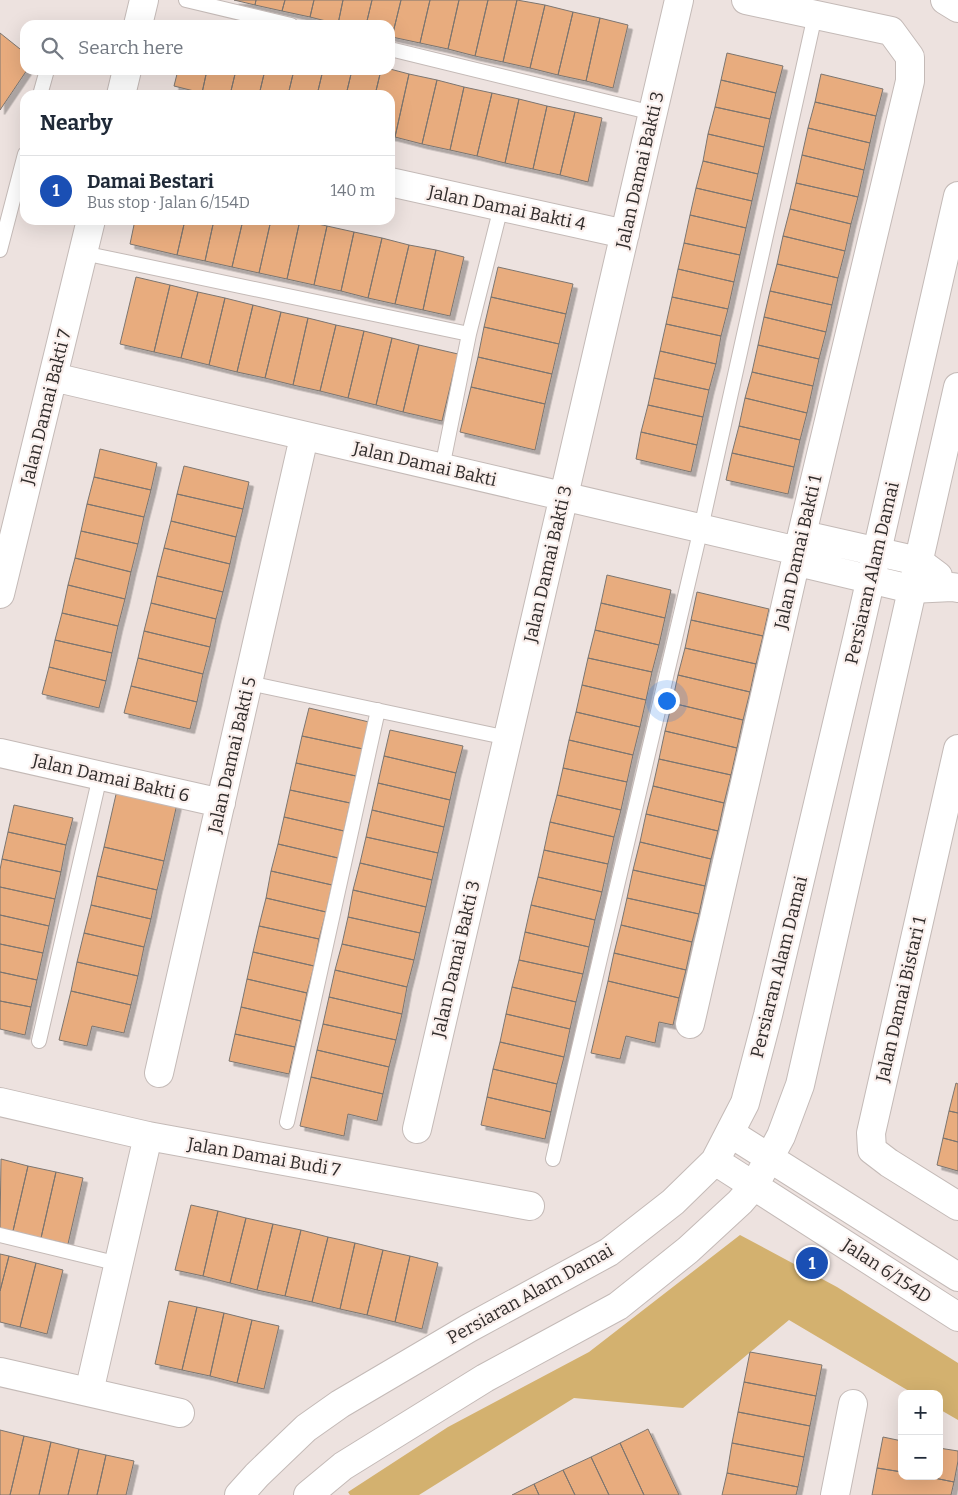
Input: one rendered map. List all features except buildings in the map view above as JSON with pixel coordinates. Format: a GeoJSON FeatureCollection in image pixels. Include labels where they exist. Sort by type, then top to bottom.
{"type":"FeatureCollection","features":[{"type":"Feature","properties":{"kind":"street"},"geometry":{"type":"LineString","coordinates":[[139,20],[144,0]]}},
{"type":"Feature","properties":{"kind":"street","name":"Jalan Damai Bakti 3"},"geometry":{"type":"LineString","coordinates":[[417,1129],[680,0]]}},
{"type":"Feature","properties":{"kind":"street","name":"Jalan Damai Bakti 1"},"geometry":{"type":"LineString","coordinates":[[690,1024],[798,551],[910,81],[910,57],[890,31],[746,0]]}},
{"type":"Feature","properties":{"kind":"street"},"geometry":{"type":"LineString","coordinates":[[945,0],[958,8]]}},
{"type":"Feature","properties":{"kind":"street"},"geometry":{"type":"LineString","coordinates":[[122,90],[126,75]]}},
{"type":"Feature","properties":{"kind":"street","name":"Jalan Damai Bakti 4"},"geometry":{"type":"LineString","coordinates":[[395,183],[625,234]]}},
{"type":"Feature","properties":{"kind":"street","name":"Persiaran Alam Damai"},"geometry":{"type":"LineString","coordinates":[[239,1495],[257,1474],[306,1428],[340,1404],[469,1328],[609,1252],[673,1202],[715,1161],[745,1103],[768,1015],[877,552],[958,196]]}},
{"type":"Feature","properties":{"kind":"street","name":"Jalan Damai Bakti 7"},"geometry":{"type":"LineString","coordinates":[[0,594],[90,225]]}},
{"type":"Feature","properties":{"kind":"street","name":"Jalan Damai Bakti"},"geometry":{"type":"LineString","coordinates":[[53,377],[798,551],[806,564],[870,579],[911,588],[955,587]]}},
{"type":"Feature","properties":{"kind":"street"},"geometry":{"type":"LineString","coordinates":[[308,1495],[342,1466],[485,1378],[618,1306],[688,1250],[747,1194],[779,1154],[800,1085],[958,387]]}},
{"type":"Feature","properties":{"kind":"street","name":"Jalan Damai Bakti 5"},"geometry":{"type":"LineString","coordinates":[[159,1073],[304,437]]}},
{"type":"Feature","properties":{"kind":"street"},"geometry":{"type":"LineString","coordinates":[[798,551],[812,537],[918,561],[955,587]]}},
{"type":"Feature","properties":{"kind":"street","name":"Jalan Damai Bistari 1"},"geometry":{"type":"LineString","coordinates":[[958,749],[871,1133],[872,1150],[889,1163],[958,1206]]}},
{"type":"Feature","properties":{"kind":"street","name":"Jalan Damai Bakti 6"},"geometry":{"type":"LineString","coordinates":[[0,753],[221,803]]}},
{"type":"Feature","properties":{"kind":"street","name":"Jalan Damai Budi 7"},"geometry":{"type":"LineString","coordinates":[[0,1102],[148,1136],[530,1206]]}},
{"type":"Feature","properties":{"kind":"street","name":"Jalan 6/154D"},"geometry":{"type":"LineString","coordinates":[[730,1133],[779,1154],[958,1277]]}},
{"type":"Feature","properties":{"kind":"street"},"geometry":{"type":"LineString","coordinates":[[89,1392],[148,1136]]}},
{"type":"Feature","properties":{"kind":"street","name":"Jalan 6/154D"},"geometry":{"type":"LineString","coordinates":[[715,1161],[747,1194],[777,1200],[958,1317]]}},
{"type":"Feature","properties":{"kind":"street"},"geometry":{"type":"LineString","coordinates":[[0,1372],[180,1413]]}},
{"type":"Feature","properties":{"kind":"street"},"geometry":{"type":"LineString","coordinates":[[835,1495],[853,1404]]}},
{"type":"Feature","properties":{"kind":"lane"},"geometry":{"type":"LineString","coordinates":[[186,0],[270,20]]}},
{"type":"Feature","properties":{"kind":"lane"},"geometry":{"type":"LineString","coordinates":[[553,1159],[701,528],[815,15]]}},
{"type":"Feature","properties":{"kind":"lane"},"geometry":{"type":"LineString","coordinates":[[395,50],[654,112]]}},
{"type":"Feature","properties":{"kind":"lane"},"geometry":{"type":"LineString","coordinates":[[41,90],[46,75]]}},
{"type":"Feature","properties":{"kind":"lane"},"geometry":{"type":"LineString","coordinates":[[0,250],[20,173]]}},
{"type":"Feature","properties":{"kind":"lane"},"geometry":{"type":"LineString","coordinates":[[442,468],[469,334],[501,207]]}},
{"type":"Feature","properties":{"kind":"lane"},"geometry":{"type":"LineString","coordinates":[[84,253],[469,334]]}},
{"type":"Feature","properties":{"kind":"lane"},"geometry":{"type":"LineString","coordinates":[[249,683],[508,738]]}},
{"type":"Feature","properties":{"kind":"lane"},"geometry":{"type":"LineString","coordinates":[[287,1122],[378,710]]}},
{"type":"Feature","properties":{"kind":"lane"},"geometry":{"type":"LineString","coordinates":[[39,1041],[100,776]]}},
{"type":"Feature","properties":{"kind":"lane"},"geometry":{"type":"LineString","coordinates":[[0,1235],[118,1264]]}},
{"type":"Feature","properties":{"kind":"shaded area"},"geometry":{"type":"Polygon","coordinates":[[[740,1235],[837,1287],[958,1363],[958,1420],[943,1411],[943,1390],[907,1390],[789,1320],[683,1408],[574,1398],[419,1495],[350,1495],[348,1492],[448,1427],[589,1352],[740,1235]]]}},
{"type":"Feature","properties":{"kind":"place","name":"Damai Bestari"},"geometry":{"type":"Point","coordinates":[812,1263]}}]}
